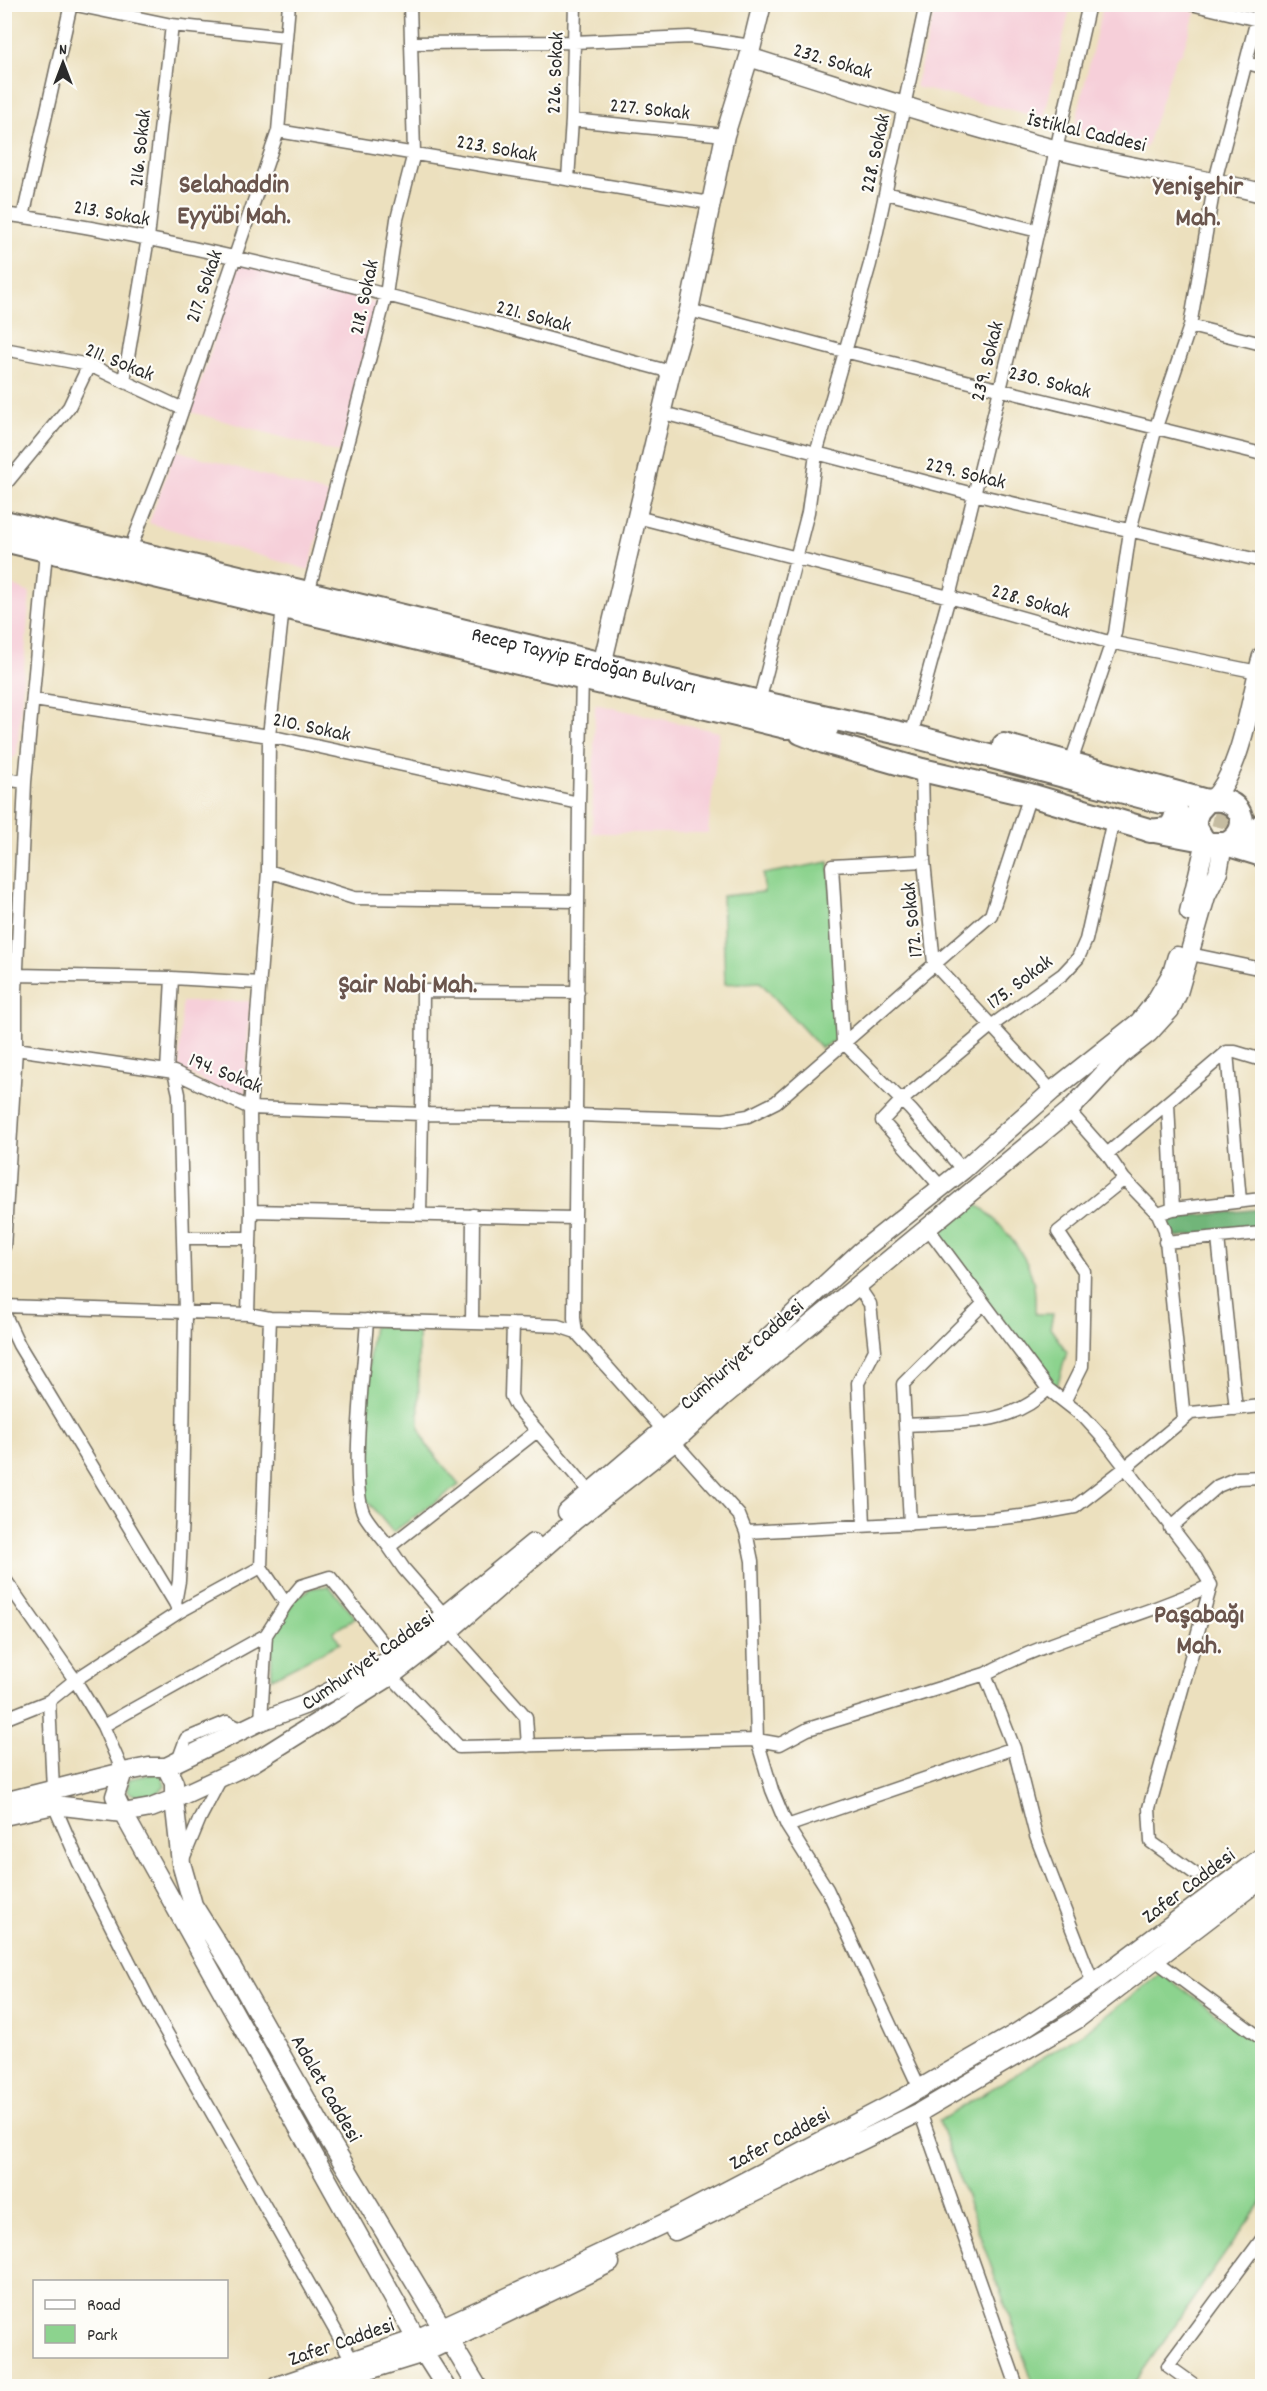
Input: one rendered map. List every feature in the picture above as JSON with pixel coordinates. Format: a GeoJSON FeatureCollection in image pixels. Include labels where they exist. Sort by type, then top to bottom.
{"type":"FeatureCollection","features":[{"type":"Feature","properties":{"kind":"highway"},"geometry":{"type":"LineString","coordinates":[[4,509],[240,566],[270,597]]}},
{"type":"Feature","properties":{"kind":"highway","name":"Recep Tayyip Erdoğan Bulvarı"},"geometry":{"type":"LineString","coordinates":[[4,522],[270,597],[582,678],[786,727],[826,728],[1160,809]]}},
{"type":"Feature","properties":{"kind":"highway","name":"Recep Tayyip Erdoğan Bulvarı"},"geometry":{"type":"LineString","coordinates":[[4,540],[270,597],[308,593],[602,665],[913,736],[1160,809]]}},
{"type":"Feature","properties":{"kind":"highway"},"geometry":{"type":"LineString","coordinates":[[4,553],[229,606],[270,597]]}},
{"type":"Feature","properties":{"kind":"highway"},"geometry":{"type":"LineString","coordinates":[[759,702],[779,698],[809,700],[1071,762],[1160,809],[1214,843],[1263,853]]}},
{"type":"Feature","properties":{"kind":"highway"},"geometry":{"type":"LineString","coordinates":[[786,727],[824,742],[922,770],[1030,795],[1113,820],[1160,809],[1224,799],[1236,807],[1263,813]]}},
{"type":"Feature","properties":{"kind":"highway"},"geometry":{"type":"LineString","coordinates":[[1210,800],[1198,811],[1195,826],[1214,843]]}},
{"type":"Feature","properties":{"kind":"highway"},"geometry":{"type":"LineString","coordinates":[[1214,843],[1237,837],[1241,830],[1240,814],[1236,807]]}},
{"type":"Feature","properties":{"kind":"highway"},"geometry":{"type":"LineString","coordinates":[[1263,825],[1258,841],[1263,853]]}},
{"type":"Feature","properties":{"kind":"main road"},"geometry":{"type":"LineString","coordinates":[[602,665],[671,372],[689,310],[725,135],[762,4]]}},
{"type":"Feature","properties":{"kind":"main road","name":"232. Sokak"},"geometry":{"type":"LineString","coordinates":[[750,52],[903,106]]}},
{"type":"Feature","properties":{"kind":"main road","name":"İstiklal Caddesi"},"geometry":{"type":"LineString","coordinates":[[903,106],[1056,150],[1263,193]]}},
{"type":"Feature","properties":{"kind":"main road"},"geometry":{"type":"LineString","coordinates":[[1210,800],[1224,788],[1238,752],[1261,668]]}},
{"type":"Feature","properties":{"kind":"main road"},"geometry":{"type":"LineString","coordinates":[[1236,807],[1244,751],[1261,668]]}},
{"type":"Feature","properties":{"kind":"main road","name":"Cumhuriyet Caddesi"},"geometry":{"type":"LineString","coordinates":[[123,1813],[151,1809],[223,1774],[254,1762],[391,1676],[590,1492],[724,1396],[1069,1111],[1121,1056],[1149,1033],[1170,1010],[1190,954],[1206,896],[1218,872],[1214,843]]}},
{"type":"Feature","properties":{"kind":"main road","name":"Cumhuriyet Caddesi"},"geometry":{"type":"LineString","coordinates":[[123,1772],[172,1764],[261,1721],[304,1705],[394,1657],[447,1624],[574,1521],[669,1436],[732,1371],[860,1252],[963,1170],[1052,1091],[1139,1022],[1155,1002],[1172,973],[1195,890],[1197,872],[1214,843]]}},
{"type":"Feature","properties":{"kind":"main road","name":"Adalet Caddesi"},"geometry":{"type":"LineString","coordinates":[[172,1764],[181,1863],[193,1905],[231,1964],[327,2136],[477,2386]]}},
{"type":"Feature","properties":{"kind":"main road"},"geometry":{"type":"LineString","coordinates":[[4,1816],[123,1772]]}},
{"type":"Feature","properties":{"kind":"main road"},"geometry":{"type":"LineString","coordinates":[[123,1772],[115,1796],[123,1813]]}},
{"type":"Feature","properties":{"kind":"main road"},"geometry":{"type":"LineString","coordinates":[[4,1802],[54,1798],[123,1813]]}},
{"type":"Feature","properties":{"kind":"main road","name":"Adalet Caddesi"},"geometry":{"type":"LineString","coordinates":[[123,1813],[420,2346],[446,2386]]}},
{"type":"Feature","properties":{"kind":"main road","name":"Zafer Caddesi"},"geometry":{"type":"LineString","coordinates":[[445,2334],[667,2222],[920,2089],[1018,2032],[1093,1983],[1263,1857]]}},
{"type":"Feature","properties":{"kind":"main road","name":"Zafer Caddesi"},"geometry":{"type":"LineString","coordinates":[[277,2386],[356,2367],[420,2346],[920,2112],[1076,2020],[1263,1878]]}},
{"type":"Feature","properties":{"kind":"main road","name":"Zafer Caddesi"},"geometry":{"type":"LineString","coordinates":[[317,2386],[356,2367]]}},
{"type":"Feature","properties":{"kind":"street"},"geometry":{"type":"LineString","coordinates":[[23,217],[71,4],[172,25],[286,37]]}},
{"type":"Feature","properties":{"kind":"street","name":"217. Sokak"},"geometry":{"type":"LineString","coordinates":[[134,539],[183,409],[278,131],[289,4]]}},
{"type":"Feature","properties":{"kind":"street","name":"218. Sokak"},"geometry":{"type":"LineString","coordinates":[[308,593],[386,295],[397,219],[414,153],[410,4]]}},
{"type":"Feature","properties":{"kind":"street","name":"226. Sokak"},"geometry":{"type":"LineString","coordinates":[[568,179],[575,4]]}},
{"type":"Feature","properties":{"kind":"street","name":"228. Sokak"},"geometry":{"type":"LineString","coordinates":[[759,702],[808,512],[816,454],[870,264],[926,4]]}},
{"type":"Feature","properties":{"kind":"street","name":"239. Sokak"},"geometry":{"type":"LineString","coordinates":[[914,725],[949,597],[1038,231],[1089,4]]}},
{"type":"Feature","properties":{"kind":"street"},"geometry":{"type":"LineString","coordinates":[[1191,4],[1258,20]]}},
{"type":"Feature","properties":{"kind":"street"},"geometry":{"type":"LineString","coordinates":[[1071,762],[1115,633],[1130,531],[1156,427],[1190,326],[1215,182],[1261,4]]}},
{"type":"Feature","properties":{"kind":"street","name":"216. Sokak"},"geometry":{"type":"LineString","coordinates":[[124,381],[148,238],[172,25]]}},
{"type":"Feature","properties":{"kind":"street"},"geometry":{"type":"LineString","coordinates":[[411,43],[574,42],[688,37],[750,52]]}},
{"type":"Feature","properties":{"kind":"street"},"geometry":{"type":"LineString","coordinates":[[1247,63],[1263,66]]}},
{"type":"Feature","properties":{"kind":"street","name":"227. Sokak"},"geometry":{"type":"LineString","coordinates":[[572,120],[725,135]]}},
{"type":"Feature","properties":{"kind":"street","name":"223. Sokak"},"geometry":{"type":"LineString","coordinates":[[278,131],[710,203]]}},
{"type":"Feature","properties":{"kind":"street"},"geometry":{"type":"LineString","coordinates":[[886,193],[1038,231]]}},
{"type":"Feature","properties":{"kind":"street","name":"213. Sokak"},"geometry":{"type":"LineString","coordinates":[[4,214],[148,238],[386,295]]}},
{"type":"Feature","properties":{"kind":"street","name":"221. Sokak"},"geometry":{"type":"LineString","coordinates":[[386,295],[671,372]]}},
{"type":"Feature","properties":{"kind":"street","name":"230. Sokak"},"geometry":{"type":"LineString","coordinates":[[689,310],[844,351],[1263,454]]}},
{"type":"Feature","properties":{"kind":"street"},"geometry":{"type":"LineString","coordinates":[[1190,326],[1263,344]]}},
{"type":"Feature","properties":{"kind":"street","name":"211. Sokak"},"geometry":{"type":"LineString","coordinates":[[4,349],[89,365],[183,409]]}},
{"type":"Feature","properties":{"kind":"street"},"geometry":{"type":"LineString","coordinates":[[4,486],[69,407],[89,365]]}},
{"type":"Feature","properties":{"kind":"street","name":"229. Sokak"},"geometry":{"type":"LineString","coordinates":[[663,412],[974,494],[1263,561]]}},
{"type":"Feature","properties":{"kind":"street","name":"228. Sokak"},"geometry":{"type":"LineString","coordinates":[[637,517],[949,597],[1112,642],[1261,668]]}},
{"type":"Feature","properties":{"kind":"street"},"geometry":{"type":"LineString","coordinates":[[4,1247],[6,1181],[16,1048],[10,992],[16,975],[25,782],[45,563]]}},
{"type":"Feature","properties":{"kind":"street"},"geometry":{"type":"LineString","coordinates":[[248,1314],[250,1108],[268,872],[270,597]]}},
{"type":"Feature","properties":{"kind":"street"},"geometry":{"type":"LineString","coordinates":[[576,1332],[574,1218],[582,678]]}},
{"type":"Feature","properties":{"kind":"street","name":"210. Sokak"},"geometry":{"type":"LineString","coordinates":[[34,700],[269,736],[579,803]]}},
{"type":"Feature","properties":{"kind":"street","name":"172. Sokak"},"geometry":{"type":"LineString","coordinates":[[922,770],[924,861],[934,964],[1052,1091]]}},
{"type":"Feature","properties":{"kind":"street"},"geometry":{"type":"LineString","coordinates":[[4,779],[25,782]]}},
{"type":"Feature","properties":{"kind":"street","name":"194. Sokak"},"geometry":{"type":"LineString","coordinates":[[16,1048],[171,1071],[250,1108],[724,1120],[748,1116],[776,1102],[991,915],[1030,795]]}},
{"type":"Feature","properties":{"kind":"street","name":"175. Sokak"},"geometry":{"type":"LineString","coordinates":[[941,1187],[882,1121],[901,1101],[992,1026],[1064,974],[1078,958],[1086,940],[1113,820]]}},
{"type":"Feature","properties":{"kind":"street"},"geometry":{"type":"LineString","coordinates":[[924,861],[832,866],[843,1042],[911,1110],[963,1170]]}},
{"type":"Feature","properties":{"kind":"street"},"geometry":{"type":"LineString","coordinates":[[268,872],[354,898],[578,901]]}},
{"type":"Feature","properties":{"kind":"street"},"geometry":{"type":"LineString","coordinates":[[1190,954],[1263,969]]}},
{"type":"Feature","properties":{"kind":"street"},"geometry":{"type":"LineString","coordinates":[[16,975],[172,978],[260,983]]}},
{"type":"Feature","properties":{"kind":"street"},"geometry":{"type":"LineString","coordinates":[[172,978],[171,1071],[179,1094],[185,1312],[182,1514],[177,1607]]}},
{"type":"Feature","properties":{"kind":"street"},"geometry":{"type":"LineString","coordinates":[[420,1214],[423,991],[578,992]]}},
{"type":"Feature","properties":{"kind":"street"},"geometry":{"type":"LineString","coordinates":[[1107,1154],[1227,1052],[1263,1059]]}},
{"type":"Feature","properties":{"kind":"street"},"geometry":{"type":"LineString","coordinates":[[1227,1052],[1240,1201]]}},
{"type":"Feature","properties":{"kind":"street"},"geometry":{"type":"LineString","coordinates":[[1168,1103],[1173,1209]]}},
{"type":"Feature","properties":{"kind":"street"},"geometry":{"type":"LineString","coordinates":[[1069,1111],[1107,1154],[1124,1179],[1158,1214],[1165,1230],[1184,1419]]}},
{"type":"Feature","properties":{"kind":"street"},"geometry":{"type":"LineString","coordinates":[[1065,1400],[1082,1366],[1084,1271],[1058,1232],[1124,1179]]}},
{"type":"Feature","properties":{"kind":"street"},"geometry":{"type":"LineString","coordinates":[[1158,1214],[1173,1209],[1263,1199]]}},
{"type":"Feature","properties":{"kind":"street"},"geometry":{"type":"LineString","coordinates":[[250,1211],[574,1218]]}},
{"type":"Feature","properties":{"kind":"street"},"geometry":{"type":"LineString","coordinates":[[472,1323],[473,1215]]}},
{"type":"Feature","properties":{"kind":"street"},"geometry":{"type":"LineString","coordinates":[[927,1227],[1048,1389],[1084,1417],[1196,1558],[1211,1585],[1149,1808],[1151,1842],[1194,1873]]}},
{"type":"Feature","properties":{"kind":"street"},"geometry":{"type":"LineString","coordinates":[[1165,1242],[1263,1233]]}},
{"type":"Feature","properties":{"kind":"street"},"geometry":{"type":"LineString","coordinates":[[183,1238],[250,1238]]}},
{"type":"Feature","properties":{"kind":"street"},"geometry":{"type":"LineString","coordinates":[[1218,1238],[1236,1409]]}},
{"type":"Feature","properties":{"kind":"street"},"geometry":{"type":"LineString","coordinates":[[857,1285],[870,1304],[875,1350],[858,1383],[864,1525]]}},
{"type":"Feature","properties":{"kind":"street"},"geometry":{"type":"LineString","coordinates":[[910,1524],[903,1384],[983,1304]]}},
{"type":"Feature","properties":{"kind":"street"},"geometry":{"type":"LineString","coordinates":[[4,1306],[248,1314],[270,1318],[558,1326],[576,1332],[738,1515],[746,1532],[752,1561],[757,1740],[772,1790],[787,1826],[827,1889],[920,2089]]}},
{"type":"Feature","properties":{"kind":"street"},"geometry":{"type":"LineString","coordinates":[[4,1313],[19,1345],[177,1607]]}},
{"type":"Feature","properties":{"kind":"street"},"geometry":{"type":"LineString","coordinates":[[270,1318],[261,1567],[286,1604]]}},
{"type":"Feature","properties":{"kind":"street"},"geometry":{"type":"LineString","coordinates":[[367,1320],[357,1470],[363,1513],[447,1624],[526,1717],[528,1746]]}},
{"type":"Feature","properties":{"kind":"street"},"geometry":{"type":"LineString","coordinates":[[513,1324],[511,1395],[516,1406],[590,1492]]}},
{"type":"Feature","properties":{"kind":"street"},"geometry":{"type":"LineString","coordinates":[[905,1425],[1007,1416],[1035,1402],[1048,1389]]}},
{"type":"Feature","properties":{"kind":"street"},"geometry":{"type":"LineString","coordinates":[[746,1532],[1031,1515],[1075,1507],[1191,1413],[1263,1407]]}},
{"type":"Feature","properties":{"kind":"street"},"geometry":{"type":"LineString","coordinates":[[389,1547],[537,1431]]}},
{"type":"Feature","properties":{"kind":"street"},"geometry":{"type":"LineString","coordinates":[[1170,1528],[1218,1486],[1237,1478],[1263,1477]]}},
{"type":"Feature","properties":{"kind":"street"},"geometry":{"type":"LineString","coordinates":[[4,1719],[49,1701],[177,1607],[261,1567]]}},
{"type":"Feature","properties":{"kind":"street"},"geometry":{"type":"LineString","coordinates":[[103,1726],[266,1635],[301,1586],[330,1577],[394,1657]]}},
{"type":"Feature","properties":{"kind":"street"},"geometry":{"type":"LineString","coordinates":[[4,1578],[75,1680],[103,1726],[123,1772]]}},
{"type":"Feature","properties":{"kind":"street"},"geometry":{"type":"LineString","coordinates":[[370,1670],[391,1676],[459,1748],[757,1740],[780,1744],[808,1729],[985,1674],[1011,1659],[1092,1628],[1172,1604],[1211,1585]]}},
{"type":"Feature","properties":{"kind":"street"},"geometry":{"type":"LineString","coordinates":[[261,1721],[266,1635]]}},
{"type":"Feature","properties":{"kind":"street"},"geometry":{"type":"LineString","coordinates":[[985,1674],[1014,1748],[1036,1836],[1093,1983]]}},
{"type":"Feature","properties":{"kind":"street"},"geometry":{"type":"LineString","coordinates":[[49,1701],[54,1798],[79,1863],[156,2014],[356,2367]]}},
{"type":"Feature","properties":{"kind":"street"},"geometry":{"type":"LineString","coordinates":[[787,1826],[1014,1748]]}},
{"type":"Feature","properties":{"kind":"street"},"geometry":{"type":"LineString","coordinates":[[181,1863],[200,1818],[223,1774]]}},
{"type":"Feature","properties":{"kind":"street"},"geometry":{"type":"LineString","coordinates":[[1155,1960],[1263,2039]]}},
{"type":"Feature","properties":{"kind":"street"},"geometry":{"type":"LineString","coordinates":[[920,2112],[1017,2386]]}},
{"type":"Feature","properties":{"kind":"street"},"geometry":{"type":"LineString","coordinates":[[1196,2386],[1168,2366],[1263,2239]]}},
{"type":"Feature","properties":{"kind":"shaded area"},"geometry":{"type":"Polygon","coordinates":[[[936,5],[1071,5],[1044,118],[915,87],[936,5]]]}},
{"type":"Feature","properties":{"kind":"shaded area"},"geometry":{"type":"Polygon","coordinates":[[[1103,5],[1165,5],[1196,12],[1182,53],[1175,59],[1146,148],[1074,129],[1103,5]]]}},
{"type":"Feature","properties":{"kind":"shaded area"},"geometry":{"type":"Polygon","coordinates":[[[239,263],[379,304],[340,453],[191,412],[239,263]]]}},
{"type":"Feature","properties":{"kind":"shaded area"},"geometry":{"type":"Polygon","coordinates":[[[175,450],[329,494],[309,570],[149,523],[175,450]]]}},
{"type":"Feature","properties":{"kind":"shaded area"},"geometry":{"type":"Polygon","coordinates":[[[5,582],[30,593],[17,755],[5,764],[5,582]]]}},
{"type":"Feature","properties":{"kind":"shaded area"},"geometry":{"type":"Polygon","coordinates":[[[595,704],[719,732],[708,833],[592,833],[595,704]]]}},
{"type":"Feature","properties":{"kind":"shaded area"},"geometry":{"type":"Polygon","coordinates":[[[250,1001],[245,1098],[238,1100],[179,1068],[182,1002],[250,1001]]]}},
{"type":"Feature","properties":{"kind":"green space"},"geometry":{"type":"Polygon","coordinates":[[[829,862],[840,1038],[821,1048],[760,982],[725,984],[722,896],[764,892],[763,874],[829,862]]]}},
{"type":"Feature","properties":{"kind":"green space"},"geometry":{"type":"Polygon","coordinates":[[[974,1202],[1010,1237],[1030,1270],[1034,1285],[1035,1314],[1053,1314],[1050,1328],[1067,1352],[1057,1386],[1053,1388],[937,1235],[974,1202]]]}},
{"type":"Feature","properties":{"kind":"green space"},"geometry":{"type":"Polygon","coordinates":[[[1262,1209],[1262,1227],[1177,1237],[1169,1227],[1170,1218],[1262,1209]]]}},
{"type":"Feature","properties":{"kind":"green space"},"geometry":{"type":"Polygon","coordinates":[[[373,1326],[418,1327],[419,1426],[426,1444],[459,1485],[393,1532],[366,1500],[364,1482],[365,1417],[373,1326]]]}},
{"type":"Feature","properties":{"kind":"green space"},"geometry":{"type":"Polygon","coordinates":[[[329,1586],[356,1618],[333,1631],[340,1643],[272,1678],[271,1632],[296,1598],[312,1588],[329,1586]]]}},
{"type":"Feature","properties":{"kind":"green space"},"geometry":{"type":"Polygon","coordinates":[[[161,1772],[165,1785],[152,1795],[136,1796],[127,1790],[129,1779],[161,1772]]]}},
{"type":"Feature","properties":{"kind":"green space"},"geometry":{"type":"Polygon","coordinates":[[[1161,1973],[1262,2048],[1262,2201],[1132,2386],[1034,2386],[939,2121],[1086,2031],[1161,1973]]]}},
{"type":"Feature","properties":{"kind":"tunnel"},"geometry":{"type":"LineString","coordinates":[[1182,807],[1258,825]]}},
{"type":"Feature","properties":{"kind":"district","name":"Selahaddin Eyyübi Mah."},"geometry":{"type":"Point","coordinates":[234,198]}},
{"type":"Feature","properties":{"kind":"district","name":"Yenişehir Mah."},"geometry":{"type":"Point","coordinates":[1198,200]}},
{"type":"Feature","properties":{"kind":"district","name":"Şair Nabi Mah."},"geometry":{"type":"Point","coordinates":[408,983]}},
{"type":"Feature","properties":{"kind":"district","name":"Paşabağı Mah."},"geometry":{"type":"Point","coordinates":[1199,1628]}}]}
